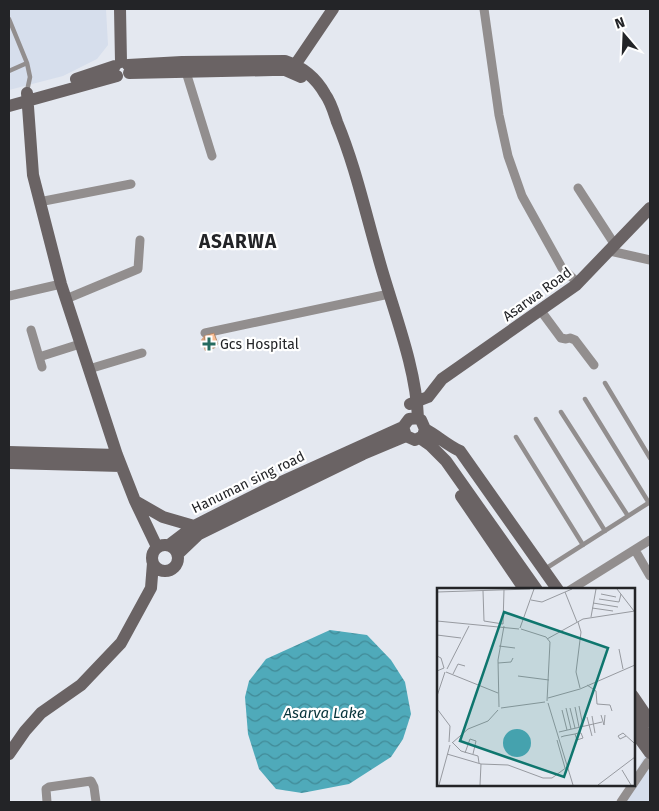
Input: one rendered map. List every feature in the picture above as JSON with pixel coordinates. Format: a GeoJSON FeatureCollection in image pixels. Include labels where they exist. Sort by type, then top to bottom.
{"type":"FeatureCollection","features":[{"type":"Feature","properties":{"kind":"street"},"geometry":{"type":"LineString","coordinates":[[120,9],[122,68]]}},
{"type":"Feature","properties":{"kind":"street"},"geometry":{"type":"LineString","coordinates":[[293,68],[333,9]]}},
{"type":"Feature","properties":{"kind":"street"},"geometry":{"type":"LineString","coordinates":[[484,9],[499,115],[508,156],[522,196],[562,268],[578,283]]}},
{"type":"Feature","properties":{"kind":"street"},"geometry":{"type":"LineString","coordinates":[[9,106],[27,97],[76,80],[122,68],[182,62],[272,60],[285,61],[293,68]]}},
{"type":"Feature","properties":{"kind":"street"},"geometry":{"type":"LineString","coordinates":[[122,68],[186,72],[293,68],[308,72],[317,82],[327,96],[346,155],[385,295],[412,370],[413,400],[409,425],[411,439],[423,434],[439,438],[446,453],[536,588]]}},
{"type":"Feature","properties":{"kind":"street"},"geometry":{"type":"LineString","coordinates":[[186,72],[212,156]]}},
{"type":"Feature","properties":{"kind":"street"},"geometry":{"type":"LineString","coordinates":[[9,97],[27,97]]}},
{"type":"Feature","properties":{"kind":"street"},"geometry":{"type":"LineString","coordinates":[[9,754],[25,731],[41,713],[81,685],[115,650],[121,643],[151,588],[168,570],[175,566],[178,558],[168,549],[135,501],[119,461],[80,344],[61,284],[33,175],[27,97]]}},
{"type":"Feature","properties":{"kind":"street"},"geometry":{"type":"LineString","coordinates":[[39,202],[131,184]]}},
{"type":"Feature","properties":{"kind":"street"},"geometry":{"type":"LineString","coordinates":[[578,188],[613,248],[650,260]]}},
{"type":"Feature","properties":{"kind":"street","name":"Asarwa Road"},"geometry":{"type":"LineString","coordinates":[[413,400],[425,391],[431,392],[442,379],[541,311],[578,283],[650,208]]}},
{"type":"Feature","properties":{"kind":"street"},"geometry":{"type":"LineString","coordinates":[[66,299],[138,269],[140,240]]}},
{"type":"Feature","properties":{"kind":"street"},"geometry":{"type":"LineString","coordinates":[[9,296],[61,284]]}},
{"type":"Feature","properties":{"kind":"street"},"geometry":{"type":"LineString","coordinates":[[204,333],[385,295]]}},
{"type":"Feature","properties":{"kind":"street"},"geometry":{"type":"LineString","coordinates":[[541,311],[561,338],[575,340],[594,365]]}},
{"type":"Feature","properties":{"kind":"street"},"geometry":{"type":"LineString","coordinates":[[31,330],[42,367]]}},
{"type":"Feature","properties":{"kind":"street"},"geometry":{"type":"LineString","coordinates":[[39,356],[80,344]]}},
{"type":"Feature","properties":{"kind":"street"},"geometry":{"type":"LineString","coordinates":[[89,369],[142,353]]}},
{"type":"Feature","properties":{"kind":"street"},"geometry":{"type":"LineString","coordinates":[[151,588],[152,554],[168,549],[200,534],[301,478],[409,425],[423,422],[423,434]]}},
{"type":"Feature","properties":{"kind":"street","name":"Hanuman sing road"},"geometry":{"type":"LineString","coordinates":[[168,549],[194,526],[301,478],[345,452],[409,425]]}},
{"type":"Feature","properties":{"kind":"street"},"geometry":{"type":"LineString","coordinates":[[446,453],[460,451],[557,588]]}},
{"type":"Feature","properties":{"kind":"street"},"geometry":{"type":"LineString","coordinates":[[9,452],[119,461]]}},
{"type":"Feature","properties":{"kind":"street"},"geometry":{"type":"LineString","coordinates":[[446,453],[443,470],[524,588]]}},
{"type":"Feature","properties":{"kind":"street"},"geometry":{"type":"LineString","coordinates":[[446,453],[547,588]]}},
{"type":"Feature","properties":{"kind":"street"},"geometry":{"type":"LineString","coordinates":[[9,463],[119,461]]}},
{"type":"Feature","properties":{"kind":"street"},"geometry":{"type":"LineString","coordinates":[[135,501],[164,517],[194,526]]}},
{"type":"Feature","properties":{"kind":"street"},"geometry":{"type":"LineString","coordinates":[[573,588],[650,540]]}},
{"type":"Feature","properties":{"kind":"street"},"geometry":{"type":"LineString","coordinates":[[635,550],[650,576]]}},
{"type":"Feature","properties":{"kind":"street"},"geometry":{"type":"LineString","coordinates":[[153,563],[159,569],[168,570]]}},
{"type":"Feature","properties":{"kind":"street"},"geometry":{"type":"LineString","coordinates":[[634,697],[650,721]]}},
{"type":"Feature","properties":{"kind":"street"},"geometry":{"type":"LineString","coordinates":[[634,716],[650,740]]}},
{"type":"Feature","properties":{"kind":"street"},"geometry":{"type":"LineString","coordinates":[[634,730],[650,758]]}},
{"type":"Feature","properties":{"kind":"street"},"geometry":{"type":"LineString","coordinates":[[634,742],[650,758]]}},
{"type":"Feature","properties":{"kind":"street"},"geometry":{"type":"LineString","coordinates":[[634,782],[650,758]]}},
{"type":"Feature","properties":{"kind":"street"},"geometry":{"type":"LineString","coordinates":[[47,802],[46,789],[49,787],[91,782],[94,787],[96,802]]}},
{"type":"Feature","properties":{"kind":"street"},"geometry":{"type":"LineString","coordinates":[[621,802],[632,786]]}},
{"type":"Feature","properties":{"kind":"lane"},"geometry":{"type":"LineString","coordinates":[[9,19],[27,63],[30,77],[27,97]]}},
{"type":"Feature","properties":{"kind":"lane"},"geometry":{"type":"LineString","coordinates":[[9,71],[27,63]]}},
{"type":"Feature","properties":{"kind":"lane"},"geometry":{"type":"LineString","coordinates":[[605,383],[650,458]]}},
{"type":"Feature","properties":{"kind":"lane"},"geometry":{"type":"LineString","coordinates":[[544,570],[649,502],[585,399]]}},
{"type":"Feature","properties":{"kind":"lane"},"geometry":{"type":"LineString","coordinates":[[561,412],[628,516]]}},
{"type":"Feature","properties":{"kind":"lane"},"geometry":{"type":"LineString","coordinates":[[536,420],[605,530]]}},
{"type":"Feature","properties":{"kind":"lane"},"geometry":{"type":"LineString","coordinates":[[516,437],[583,545]]}},
{"type":"Feature","properties":{"kind":"shaded area"},"geometry":{"type":"Polygon","coordinates":[[[9,9],[106,9],[108,45],[97,59],[63,76],[9,90],[9,9]]]}},
{"type":"Feature","properties":{"kind":"shaded area"},"geometry":{"type":"Polygon","coordinates":[[[650,746],[650,802],[617,802],[627,786],[634,786],[634,775],[650,746]]]}},
{"type":"Feature","properties":{"kind":"water","name":"Asarva Lake"},"geometry":{"type":"Polygon","coordinates":[[[330,630],[367,635],[391,660],[405,682],[411,714],[403,739],[391,757],[349,784],[302,793],[276,789],[259,769],[248,734],[245,697],[249,681],[266,659],[330,630]]]}},
{"type":"Feature","properties":{"kind":"building"},"geometry":{"type":"Polygon","coordinates":[[[214,333],[218,344],[207,347],[204,336],[214,333]]]}},
{"type":"Feature","properties":{"kind":"place","name":"Gcs Hospital"},"geometry":{"type":"Point","coordinates":[209,344]}},
{"type":"Feature","properties":{"kind":"district","name":"ASARWA"},"geometry":{"type":"Point","coordinates":[238,241]}}]}
